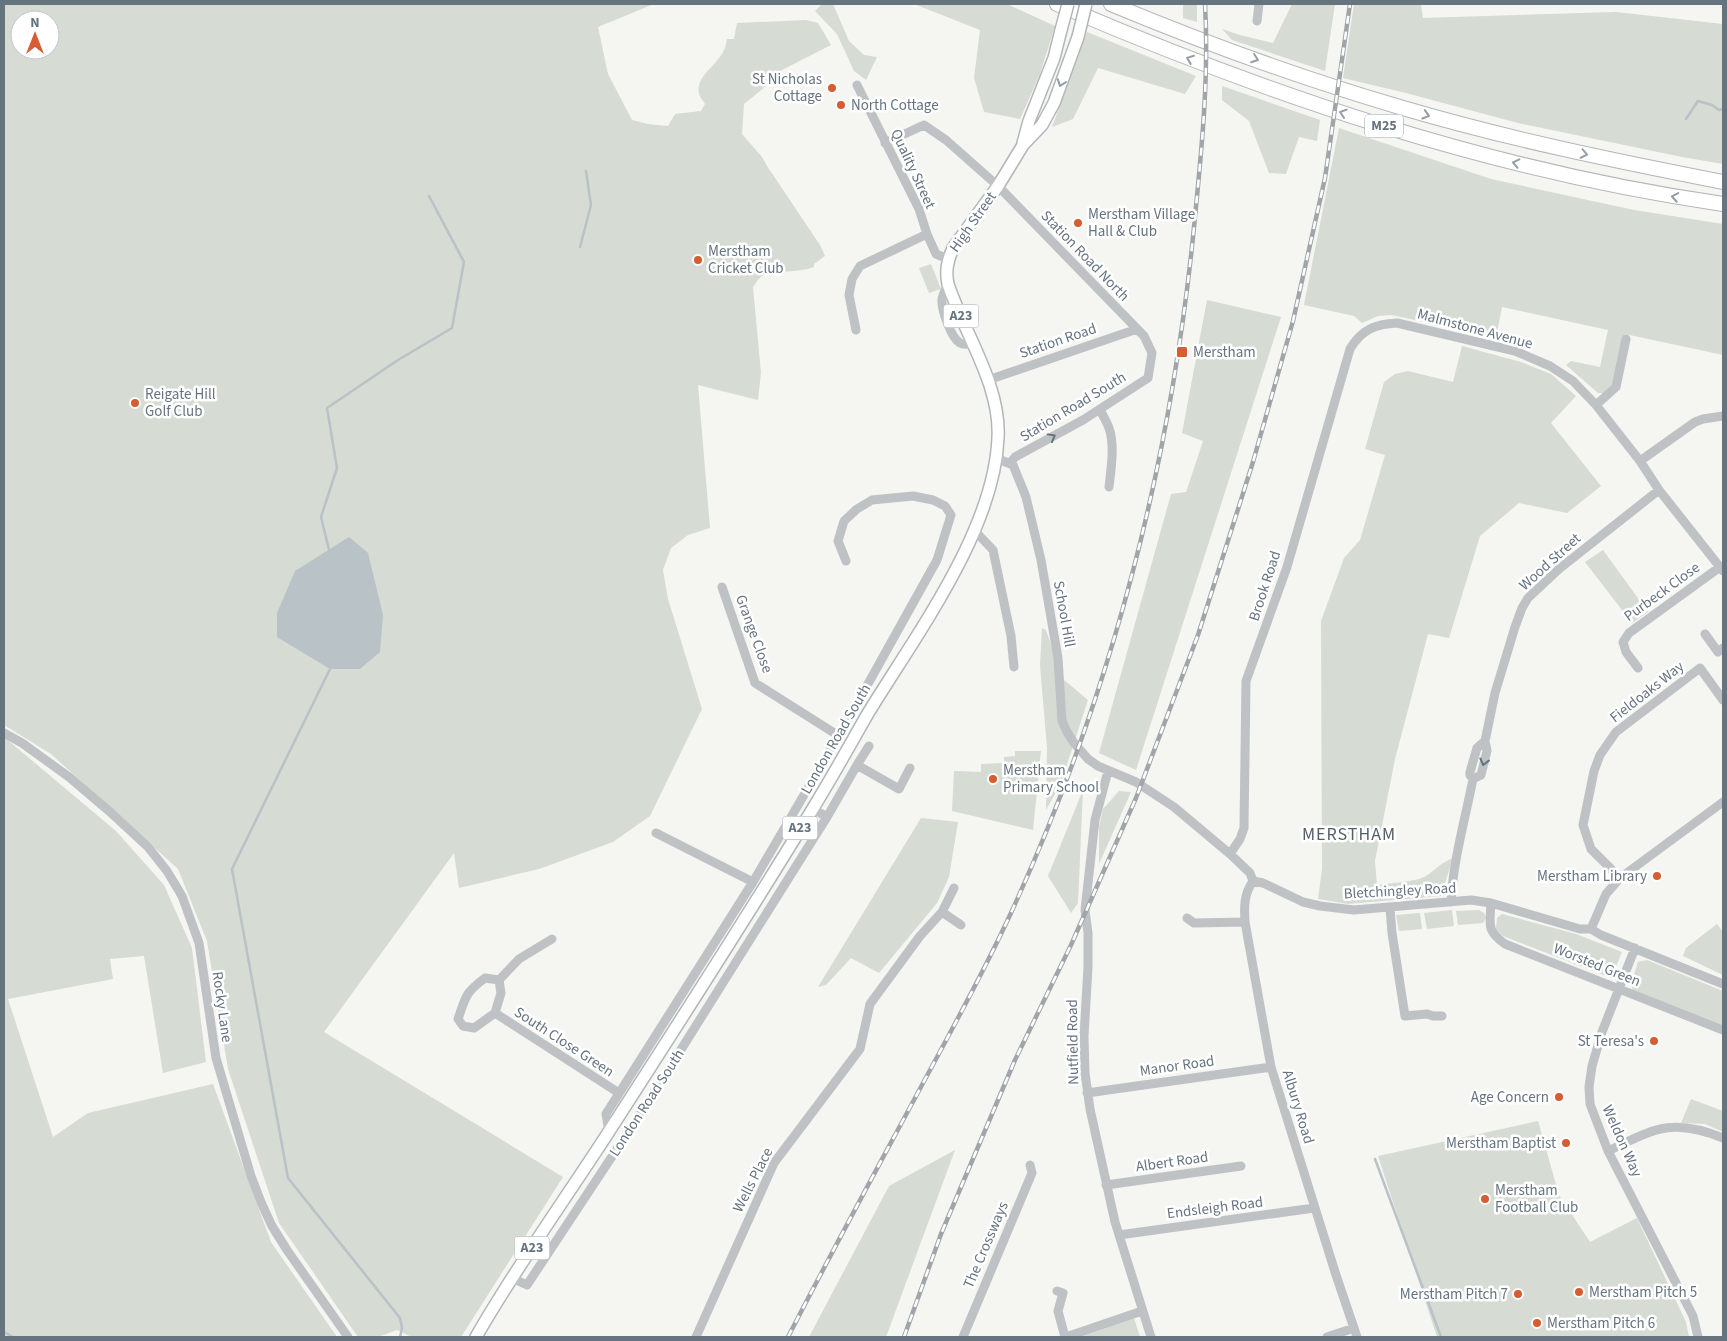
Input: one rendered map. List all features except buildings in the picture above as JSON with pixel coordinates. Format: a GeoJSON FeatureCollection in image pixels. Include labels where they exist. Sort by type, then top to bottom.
{"type":"FeatureCollection","features":[{"type":"Feature","properties":{"kind":"highway","name":"M25"},"geometry":{"type":"LineString","coordinates":[[1057,4],[1145,42],[1233,76],[1416,136],[1597,181],[1723,204]]}},
{"type":"Feature","properties":{"kind":"highway","name":"M25"},"geometry":{"type":"LineString","coordinates":[[1112,4],[1190,36],[1273,66],[1402,108],[1542,144],[1723,182]]}},
{"type":"Feature","properties":{"kind":"main road"},"geometry":{"type":"LineString","coordinates":[[1023,144],[1029,121],[1054,58],[1068,4]]}},
{"type":"Feature","properties":{"kind":"main road"},"geometry":{"type":"LineString","coordinates":[[1023,144],[1042,126],[1054,103],[1078,36],[1086,4]]}},
{"type":"Feature","properties":{"kind":"main road","name":"High Street"},"geometry":{"type":"LineString","coordinates":[[996,458],[998,425],[996,410],[988,380],[948,284],[946,268],[953,248],[998,186],[1023,144]]}},
{"type":"Feature","properties":{"kind":"main road","name":"London Road South"},"geometry":{"type":"LineString","coordinates":[[476,1337],[512,1278],[609,1132],[813,809],[945,587],[974,530],[992,482],[996,458]]}},
{"type":"Feature","properties":{"kind":"street"},"geometry":{"type":"LineString","coordinates":[[1257,21],[1259,4]]}},
{"type":"Feature","properties":{"kind":"street","name":"Quality Street"},"geometry":{"type":"LineString","coordinates":[[857,85],[919,209],[936,254],[948,259]]}},
{"type":"Feature","properties":{"kind":"street","name":"Station Road North"},"geometry":{"type":"LineString","coordinates":[[885,143],[924,125],[946,140],[998,186],[1144,336],[1150,346]]}},
{"type":"Feature","properties":{"kind":"street"},"geometry":{"type":"LineString","coordinates":[[856,330],[849,295],[852,279],[860,266],[927,234]]}},
{"type":"Feature","properties":{"kind":"street","name":"Malmstone Avenue"},"geometry":{"type":"LineString","coordinates":[[1363,332],[1383,324],[1397,323],[1515,351],[1550,366],[1573,382],[1596,405],[1659,490],[1722,569]]}},
{"type":"Feature","properties":{"kind":"street","name":"Station Road"},"geometry":{"type":"LineString","coordinates":[[988,380],[1137,329]]}},
{"type":"Feature","properties":{"kind":"street","name":"Brook Road"},"geometry":{"type":"LineString","coordinates":[[1230,854],[1240,840],[1244,828],[1246,682],[1287,567],[1350,349],[1363,332]]}},
{"type":"Feature","properties":{"kind":"street"},"geometry":{"type":"LineString","coordinates":[[1596,405],[1616,387],[1626,339]]}},
{"type":"Feature","properties":{"kind":"street","name":"Station Road South"},"geometry":{"type":"LineString","coordinates":[[1011,462],[1015,457],[1100,410],[1148,378],[1152,355],[1150,346]]}},
{"type":"Feature","properties":{"kind":"street"},"geometry":{"type":"LineString","coordinates":[[1100,410],[1109,428],[1111,439],[1111,472],[1108,487]]}},
{"type":"Feature","properties":{"kind":"street"},"geometry":{"type":"LineString","coordinates":[[1640,462],[1695,422],[1723,416]]}},
{"type":"Feature","properties":{"kind":"street"},"geometry":{"type":"LineString","coordinates":[[996,458],[1011,462]]}},
{"type":"Feature","properties":{"kind":"street","name":"School Hill"},"geometry":{"type":"LineString","coordinates":[[1011,462],[1016,468],[1026,497],[1041,560],[1058,658],[1062,721],[1074,743],[1088,759],[1108,771]]}},
{"type":"Feature","properties":{"kind":"street","name":"Wood Street"},"geometry":{"type":"LineString","coordinates":[[1451,902],[1457,856],[1473,779],[1470,775],[1477,748],[1485,741],[1495,693],[1522,608],[1528,598],[1559,569],[1659,490]]}},
{"type":"Feature","properties":{"kind":"street","name":"London Road South"},"geometry":{"type":"LineString","coordinates":[[609,1132],[606,1114],[753,882],[839,736],[937,560],[951,515],[945,506],[933,500],[913,496],[872,500],[857,509],[844,521],[838,541],[846,561]]}},
{"type":"Feature","properties":{"kind":"street"},"geometry":{"type":"LineString","coordinates":[[974,530],[993,550],[1011,636],[1014,667]]}},
{"type":"Feature","properties":{"kind":"street","name":"Purbeck Close"},"geometry":{"type":"LineString","coordinates":[[1638,668],[1626,652],[1623,642],[1628,633],[1722,569]]}},
{"type":"Feature","properties":{"kind":"street","name":"Grange Close"},"geometry":{"type":"LineString","coordinates":[[722,587],[755,683],[839,736]]}},
{"type":"Feature","properties":{"kind":"street"},"geometry":{"type":"LineString","coordinates":[[1705,634],[1718,652],[1723,648]]}},
{"type":"Feature","properties":{"kind":"street","name":"Fieldoaks Way"},"geometry":{"type":"LineString","coordinates":[[1620,878],[1591,849],[1583,825],[1594,770],[1604,749],[1616,732],[1700,668],[1723,700]]}},
{"type":"Feature","properties":{"kind":"street","name":"Rocky Lane"},"geometry":{"type":"LineString","coordinates":[[4,733],[22,743],[69,777],[109,811],[148,847],[167,871],[182,896],[199,943],[216,1058],[251,1176],[272,1226],[348,1337]]}},
{"type":"Feature","properties":{"kind":"street"},"geometry":{"type":"LineString","coordinates":[[827,817],[868,746]]}},
{"type":"Feature","properties":{"kind":"street"},"geometry":{"type":"LineString","coordinates":[[857,765],[898,789],[910,768]]}},
{"type":"Feature","properties":{"kind":"street"},"geometry":{"type":"LineString","coordinates":[[1108,771],[1136,782],[1174,806],[1230,854],[1250,873],[1253,881]]}},
{"type":"Feature","properties":{"kind":"street","name":"Nutfield Road"},"geometry":{"type":"LineString","coordinates":[[1108,771],[1095,820],[1086,910],[1088,967],[1084,1036],[1085,1073],[1106,1184],[1119,1235],[1151,1337]]}},
{"type":"Feature","properties":{"kind":"street"},"geometry":{"type":"LineString","coordinates":[[811,784],[823,790]]}},
{"type":"Feature","properties":{"kind":"street"},"geometry":{"type":"LineString","coordinates":[[1591,929],[1606,894],[1620,878],[1723,802]]}},
{"type":"Feature","properties":{"kind":"street","name":"London Road South"},"geometry":{"type":"LineString","coordinates":[[512,1278],[527,1286],[650,1099],[827,817],[813,809]]}},
{"type":"Feature","properties":{"kind":"street"},"geometry":{"type":"LineString","coordinates":[[656,833],[753,882]]}},
{"type":"Feature","properties":{"kind":"street","name":"Bletchingley Road"},"geometry":{"type":"LineString","coordinates":[[1253,881],[1263,883],[1303,902],[1354,910],[1470,900],[1492,903],[1580,929],[1591,929],[1601,935],[1723,984]]}},
{"type":"Feature","properties":{"kind":"street","name":"Albury Road"},"geometry":{"type":"LineString","coordinates":[[1253,881],[1247,889],[1244,901],[1245,922],[1271,1067],[1314,1208],[1358,1337]]}},
{"type":"Feature","properties":{"kind":"street"},"geometry":{"type":"LineString","coordinates":[[954,888],[942,912],[961,925]]}},
{"type":"Feature","properties":{"kind":"street","name":"Worsted Green"},"geometry":{"type":"LineString","coordinates":[[1492,903],[1490,924],[1493,935],[1506,944],[1723,1030]]}},
{"type":"Feature","properties":{"kind":"street"},"geometry":{"type":"LineString","coordinates":[[1390,908],[1405,1016],[1428,1014],[1442,1016]]}},
{"type":"Feature","properties":{"kind":"street","name":"Wells Place"},"geometry":{"type":"LineString","coordinates":[[696,1337],[774,1163],[860,1049],[870,1004],[891,972],[942,912]]}},
{"type":"Feature","properties":{"kind":"street"},"geometry":{"type":"LineString","coordinates":[[1187,918],[1194,923],[1245,922]]}},
{"type":"Feature","properties":{"kind":"street"},"geometry":{"type":"LineString","coordinates":[[499,980],[519,959],[552,939]]}},
{"type":"Feature","properties":{"kind":"street","name":"Weldon Way"},"geometry":{"type":"LineString","coordinates":[[1635,948],[1602,1032],[1592,1066],[1589,1087],[1590,1104],[1608,1151],[1692,1316],[1698,1337]]}},
{"type":"Feature","properties":{"kind":"street","name":"South Close Green"},"geometry":{"type":"LineString","coordinates":[[485,978],[499,980],[501,993],[495,1013],[474,1028],[463,1026],[458,1019],[470,988],[485,978]]}},
{"type":"Feature","properties":{"kind":"street","name":"South Close Green"},"geometry":{"type":"LineString","coordinates":[[495,1013],[619,1093]]}},
{"type":"Feature","properties":{"kind":"street","name":"Manor Road"},"geometry":{"type":"LineString","coordinates":[[1088,1093],[1271,1067]]}},
{"type":"Feature","properties":{"kind":"street"},"geometry":{"type":"LineString","coordinates":[[1608,1151],[1653,1130],[1678,1126],[1705,1131],[1723,1138]]}},
{"type":"Feature","properties":{"kind":"street","name":"The Crossways"},"geometry":{"type":"LineString","coordinates":[[963,1337],[1032,1173],[1030,1165]]}},
{"type":"Feature","properties":{"kind":"street","name":"Albert Road"},"geometry":{"type":"LineString","coordinates":[[1106,1184],[1241,1166]]}},
{"type":"Feature","properties":{"kind":"street","name":"Endsleigh Road"},"geometry":{"type":"LineString","coordinates":[[1119,1235],[1314,1208]]}},
{"type":"Feature","properties":{"kind":"street"},"geometry":{"type":"LineString","coordinates":[[1057,1291],[1063,1293],[1058,1311],[1065,1337],[1142,1311]]}},
{"type":"Feature","properties":{"kind":"street"},"geometry":{"type":"LineString","coordinates":[[1327,1337],[1354,1328]]}},
{"type":"Feature","properties":{"kind":"shaded area","name":"Reigate Hill Golf Club"},"geometry":{"type":"Polygon","coordinates":[[[4,4],[654,4],[598,27],[608,74],[632,120],[668,126],[675,114],[701,111],[705,104],[699,94],[700,82],[721,55],[727,39],[734,39],[737,23],[806,20],[818,23],[831,45],[782,70],[771,82],[744,104],[742,134],[762,157],[820,245],[825,256],[814,264],[814,267],[808,269],[774,272],[764,275],[753,287],[761,373],[758,400],[698,385],[710,528],[688,535],[671,548],[663,570],[668,599],[702,709],[650,816],[613,842],[539,869],[459,888],[454,853],[324,1032],[563,1177],[461,1337],[412,1337],[397,1330],[378,1337],[358,1337],[279,1223],[228,1069],[207,941],[178,869],[51,754],[4,725],[4,4]]]}},
{"type":"Feature","properties":{"kind":"shaded area"},"geometry":{"type":"Polygon","coordinates":[[[822,4],[833,4],[849,41],[864,55],[877,57],[866,80],[854,71],[837,34],[815,11],[822,4]]]}},
{"type":"Feature","properties":{"kind":"shaded area"},"geometry":{"type":"Polygon","coordinates":[[[914,4],[1007,4],[1055,26],[1040,74],[1020,119],[984,112],[974,78],[980,30],[914,4]]]}},
{"type":"Feature","properties":{"kind":"shaded area"},"geometry":{"type":"Polygon","coordinates":[[[1183,4],[1197,4],[1197,22],[1183,18],[1183,4]]]}},
{"type":"Feature","properties":{"kind":"shaded area"},"geometry":{"type":"Polygon","coordinates":[[[1292,4],[1335,4],[1325,71],[1232,40],[1222,29],[1273,43],[1292,4]]]}},
{"type":"Feature","properties":{"kind":"shaded area"},"geometry":{"type":"Polygon","coordinates":[[[1354,4],[1421,4],[1423,18],[1616,12],[1723,24],[1723,164],[1518,123],[1343,78],[1354,4]]]}},
{"type":"Feature","properties":{"kind":"shaded area"},"geometry":{"type":"Polygon","coordinates":[[[1087,32],[1196,76],[1185,94],[1098,68],[1073,119],[1052,127],[1087,32]]]}},
{"type":"Feature","properties":{"kind":"shaded area"},"geometry":{"type":"Polygon","coordinates":[[[1222,86],[1320,120],[1317,141],[1299,137],[1286,174],[1269,173],[1249,121],[1222,100],[1222,86]]]}},
{"type":"Feature","properties":{"kind":"shaded area"},"geometry":{"type":"Polygon","coordinates":[[[1339,128],[1491,179],[1634,210],[1723,224],[1723,355],[1625,334],[1613,384],[1603,393],[1598,393],[1566,365],[1571,361],[1600,367],[1608,330],[1502,307],[1496,338],[1392,315],[1378,316],[1362,323],[1354,316],[1304,305],[1339,128]]]}},
{"type":"Feature","properties":{"kind":"shaded area"},"geometry":{"type":"Polygon","coordinates":[[[931,264],[941,289],[929,293],[919,268],[931,264]]]}},
{"type":"Feature","properties":{"kind":"shaded area"},"geometry":{"type":"Polygon","coordinates":[[[1207,300],[1281,317],[1136,770],[1099,753],[1171,494],[1186,492],[1203,441],[1182,433],[1207,300]]]}},
{"type":"Feature","properties":{"kind":"shaded area"},"geometry":{"type":"Polygon","coordinates":[[[1462,346],[1521,362],[1551,374],[1576,396],[1551,423],[1601,486],[1567,513],[1519,503],[1480,536],[1449,638],[1428,634],[1395,759],[1375,861],[1377,885],[1422,878],[1453,858],[1441,896],[1348,904],[1318,899],[1322,869],[1321,621],[1344,558],[1360,540],[1385,455],[1365,449],[1384,382],[1395,374],[1408,371],[1453,382],[1462,346]]]}},
{"type":"Feature","properties":{"kind":"shaded area"},"geometry":{"type":"Polygon","coordinates":[[[349,537],[368,553],[383,615],[380,652],[360,669],[330,669],[277,637],[277,613],[295,571],[349,537]]]}},
{"type":"Feature","properties":{"kind":"shaded area"},"geometry":{"type":"Polygon","coordinates":[[[1603,550],[1648,612],[1632,623],[1585,562],[1603,550]]]}},
{"type":"Feature","properties":{"kind":"shaded area"},"geometry":{"type":"Polygon","coordinates":[[[1042,628],[1046,630],[1063,679],[1088,700],[1061,783],[1046,810],[1047,748],[1040,665],[1042,628]]]}},
{"type":"Feature","properties":{"kind":"shaded area"},"geometry":{"type":"Polygon","coordinates":[[[4,737],[116,831],[164,885],[192,948],[206,1062],[163,1073],[144,956],[110,959],[113,979],[8,999],[53,1137],[88,1113],[213,1084],[271,1242],[337,1337],[4,1337],[4,737]]]}},
{"type":"Feature","properties":{"kind":"shaded area"},"geometry":{"type":"Polygon","coordinates":[[[1015,751],[1041,751],[1033,830],[952,811],[954,771],[981,772],[981,764],[1004,763],[1004,757],[1015,756],[1015,751]]]}},
{"type":"Feature","properties":{"kind":"shaded area"},"geometry":{"type":"Polygon","coordinates":[[[1083,790],[1078,903],[1071,913],[1048,876],[1083,790]]]}},
{"type":"Feature","properties":{"kind":"shaded area"},"geometry":{"type":"Polygon","coordinates":[[[1119,791],[1131,792],[1099,864],[1099,827],[1103,809],[1119,791]]]}},
{"type":"Feature","properties":{"kind":"shaded area"},"geometry":{"type":"Polygon","coordinates":[[[921,818],[958,822],[949,877],[937,903],[879,973],[851,958],[826,985],[818,987],[921,818]]]}},
{"type":"Feature","properties":{"kind":"shaded area"},"geometry":{"type":"Polygon","coordinates":[[[1452,910],[1454,926],[1427,929],[1424,913],[1452,910]]]}},
{"type":"Feature","properties":{"kind":"shaded area"},"geometry":{"type":"Polygon","coordinates":[[[1479,910],[1484,913],[1486,918],[1483,923],[1458,925],[1456,911],[1479,910]]]}},
{"type":"Feature","properties":{"kind":"shaded area"},"geometry":{"type":"Polygon","coordinates":[[[1420,913],[1422,929],[1399,931],[1396,915],[1420,913]]]}},
{"type":"Feature","properties":{"kind":"shaded area"},"geometry":{"type":"Polygon","coordinates":[[[1502,914],[1576,934],[1622,952],[1611,978],[1503,936],[1496,929],[1497,918],[1502,914]]]}},
{"type":"Feature","properties":{"kind":"shaded area"},"geometry":{"type":"Polygon","coordinates":[[[1717,924],[1723,932],[1723,975],[1683,956],[1686,948],[1717,924]]]}},
{"type":"Feature","properties":{"kind":"shaded area"},"geometry":{"type":"Polygon","coordinates":[[[1647,960],[1723,991],[1723,1025],[1633,990],[1631,984],[1638,962],[1647,960]]]}},
{"type":"Feature","properties":{"kind":"shaded area"},"geometry":{"type":"Polygon","coordinates":[[[1691,1099],[1723,1111],[1723,1132],[1705,1124],[1681,1123],[1691,1099]]]}},
{"type":"Feature","properties":{"kind":"shaded area"},"geometry":{"type":"Polygon","coordinates":[[[1538,1121],[1559,1195],[1590,1242],[1637,1218],[1686,1322],[1689,1337],[1437,1337],[1378,1156],[1538,1121]]]}},
{"type":"Feature","properties":{"kind":"shaded area"},"geometry":{"type":"Polygon","coordinates":[[[955,1150],[886,1337],[809,1337],[889,1186],[955,1150]]]}},
{"type":"Feature","properties":{"kind":"shaded area"},"geometry":{"type":"Polygon","coordinates":[[[1134,1318],[1140,1337],[1081,1337],[1134,1318]]]}},
{"type":"Feature","properties":{"kind":"waterway"},"geometry":{"type":"LineString","coordinates":[[1686,119],[1698,101],[1712,105],[1719,110],[1723,109]]}},
{"type":"Feature","properties":{"kind":"waterway"},"geometry":{"type":"LineString","coordinates":[[580,247],[591,205],[586,171]]}},
{"type":"Feature","properties":{"kind":"waterway"},"geometry":{"type":"LineString","coordinates":[[329,550],[321,517],[337,468],[327,408],[398,360],[452,328],[464,262],[429,196]]}},
{"type":"Feature","properties":{"kind":"waterway"},"geometry":{"type":"LineString","coordinates":[[330,669],[232,869],[288,1178],[400,1318],[402,1328],[400,1337]]}},
{"type":"Feature","properties":{"kind":"waterway"},"geometry":{"type":"LineString","coordinates":[[1375,1159],[1441,1337]]}},
{"type":"Feature","properties":{"kind":"waterway"},"geometry":{"type":"LineString","coordinates":[[4,1332],[13,1337]]}},
{"type":"Feature","properties":{"kind":"railway"},"geometry":{"type":"LineString","coordinates":[[788,1337],[964,1008],[1010,915],[1079,747],[1107,661],[1132,574],[1153,486],[1171,397],[1185,307],[1204,110],[1205,4]]}},
{"type":"Feature","properties":{"kind":"railway"},"geometry":{"type":"LineString","coordinates":[[904,1337],[941,1234],[1015,1060],[1071,945],[1136,798],[1198,635],[1253,462],[1293,321],[1325,178],[1350,4]]}},
{"type":"Feature","properties":{"kind":"place","name":"St Nicholas Cottage"},"geometry":{"type":"Point","coordinates":[832,88]}},
{"type":"Feature","properties":{"kind":"place","name":"North Cottage"},"geometry":{"type":"Point","coordinates":[841,105]}},
{"type":"Feature","properties":{"kind":"place","name":"Merstham Village Hall & Club"},"geometry":{"type":"Point","coordinates":[1078,223]}},
{"type":"Feature","properties":{"kind":"place","name":"Merstham Cricket Club"},"geometry":{"type":"Point","coordinates":[698,260]}},
{"type":"Feature","properties":{"kind":"place","name":"Merstham"},"geometry":{"type":"Point","coordinates":[1182,352]}},
{"type":"Feature","properties":{"kind":"place","name":"Reigate Hill Golf Club"},"geometry":{"type":"Point","coordinates":[135,403]}},
{"type":"Feature","properties":{"kind":"place","name":"Merstham Primary School"},"geometry":{"type":"Point","coordinates":[993,779]}},
{"type":"Feature","properties":{"kind":"place","name":"Merstham Library"},"geometry":{"type":"Point","coordinates":[1657,876]}},
{"type":"Feature","properties":{"kind":"place","name":"St Teresa's"},"geometry":{"type":"Point","coordinates":[1654,1041]}},
{"type":"Feature","properties":{"kind":"place","name":"Age Concern"},"geometry":{"type":"Point","coordinates":[1559,1097]}},
{"type":"Feature","properties":{"kind":"place","name":"Merstham Baptist"},"geometry":{"type":"Point","coordinates":[1566,1143]}},
{"type":"Feature","properties":{"kind":"place","name":"Merstham Football Club"},"geometry":{"type":"Point","coordinates":[1485,1199]}},
{"type":"Feature","properties":{"kind":"place","name":"Merstham Pitch 5"},"geometry":{"type":"Point","coordinates":[1579,1292]}},
{"type":"Feature","properties":{"kind":"place","name":"Merstham Pitch 7"},"geometry":{"type":"Point","coordinates":[1518,1294]}},
{"type":"Feature","properties":{"kind":"place","name":"Merstham Pitch 6"},"geometry":{"type":"Point","coordinates":[1537,1323]}},
{"type":"Feature","properties":{"kind":"district","name":"MERSTHAM"},"geometry":{"type":"Point","coordinates":[1349,834]}}]}
